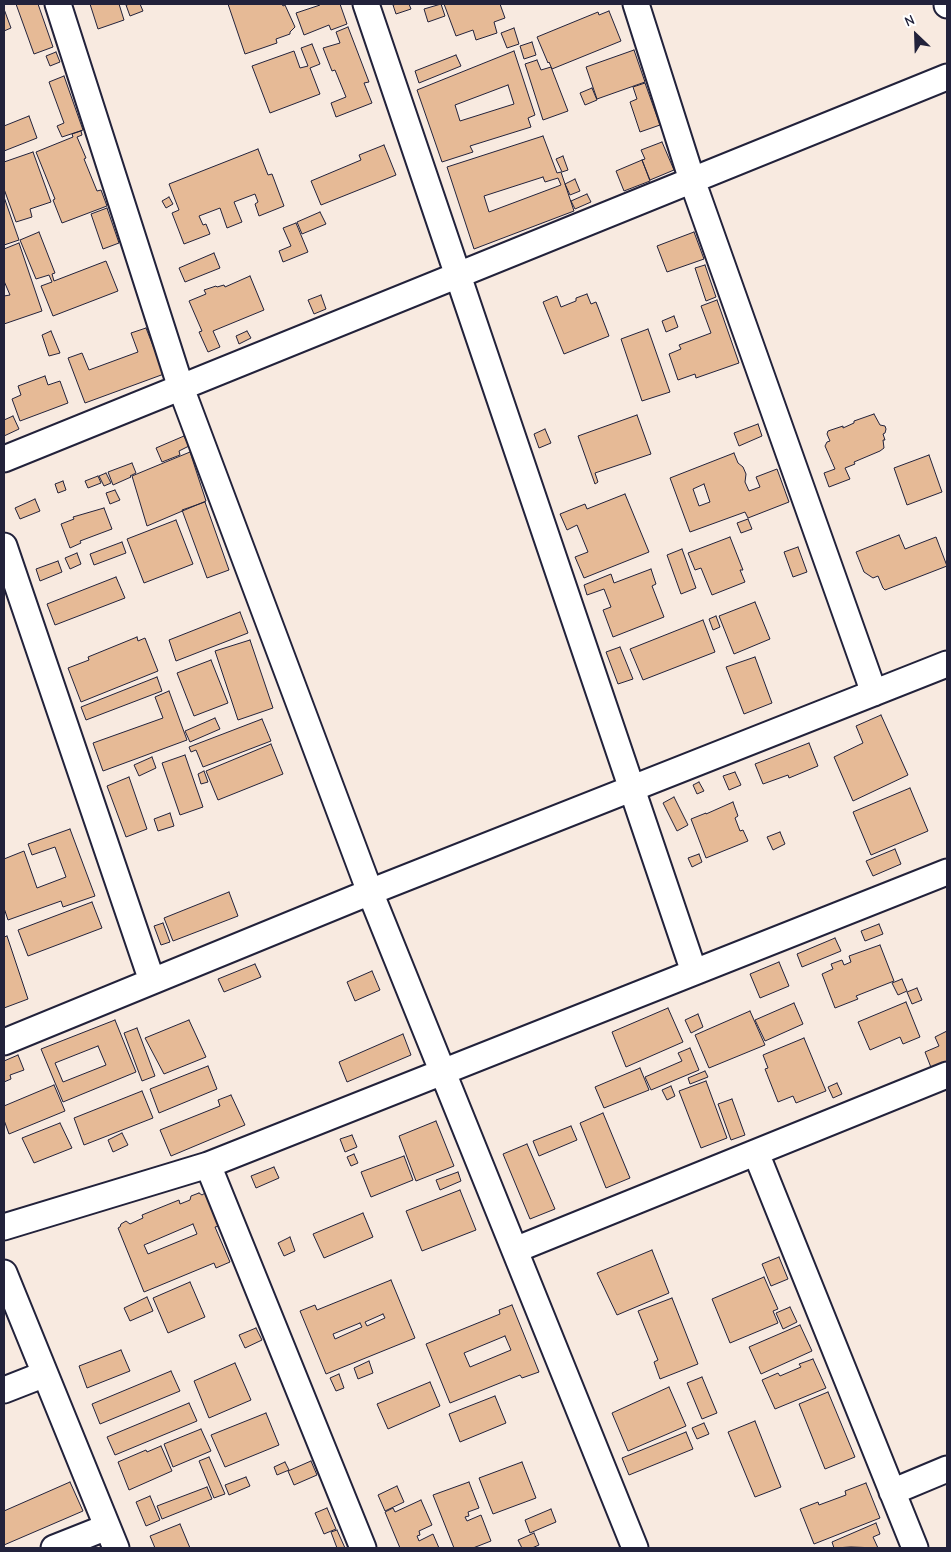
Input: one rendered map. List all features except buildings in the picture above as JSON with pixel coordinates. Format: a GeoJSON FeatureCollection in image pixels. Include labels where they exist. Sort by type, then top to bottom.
{"type":"FeatureCollection","features":[{"type":"Feature","properties":{"kind":"street"},"geometry":{"type":"LineString","coordinates":[[58,4],[182,388],[370,892],[635,1548]]}},
{"type":"Feature","properties":{"kind":"street"},"geometry":{"type":"LineString","coordinates":[[366,4],[694,972]]}},
{"type":"Feature","properties":{"kind":"street"},"geometry":{"type":"LineString","coordinates":[[636,4],[692,180],[874,693]]}},
{"type":"Feature","properties":{"kind":"street"},"geometry":{"type":"LineString","coordinates":[[4,460],[947,77]]}},
{"type":"Feature","properties":{"kind":"street"},"geometry":{"type":"LineString","coordinates":[[4,546],[152,981]]}},
{"type":"Feature","properties":{"kind":"street"},"geometry":{"type":"LineString","coordinates":[[4,1042],[370,892],[947,664]]}},
{"type":"Feature","properties":{"kind":"street"},"geometry":{"type":"LineString","coordinates":[[4,1227],[208,1165],[947,872]]}},
{"type":"Feature","properties":{"kind":"street"},"geometry":{"type":"LineString","coordinates":[[515,1250],[947,1075]]}},
{"type":"Feature","properties":{"kind":"street"},"geometry":{"type":"LineString","coordinates":[[756,1153],[915,1548]]}},
{"type":"Feature","properties":{"kind":"street"},"geometry":{"type":"LineString","coordinates":[[208,1165],[363,1548]]}},
{"type":"Feature","properties":{"kind":"street"},"geometry":{"type":"LineString","coordinates":[[4,1273],[111,1538],[54,1548]]}},
{"type":"Feature","properties":{"kind":"street"},"geometry":{"type":"LineString","coordinates":[[4,1390],[45,1374]]}},
{"type":"Feature","properties":{"kind":"street"},"geometry":{"type":"LineString","coordinates":[[892,1492],[947,1469]]}}]}
